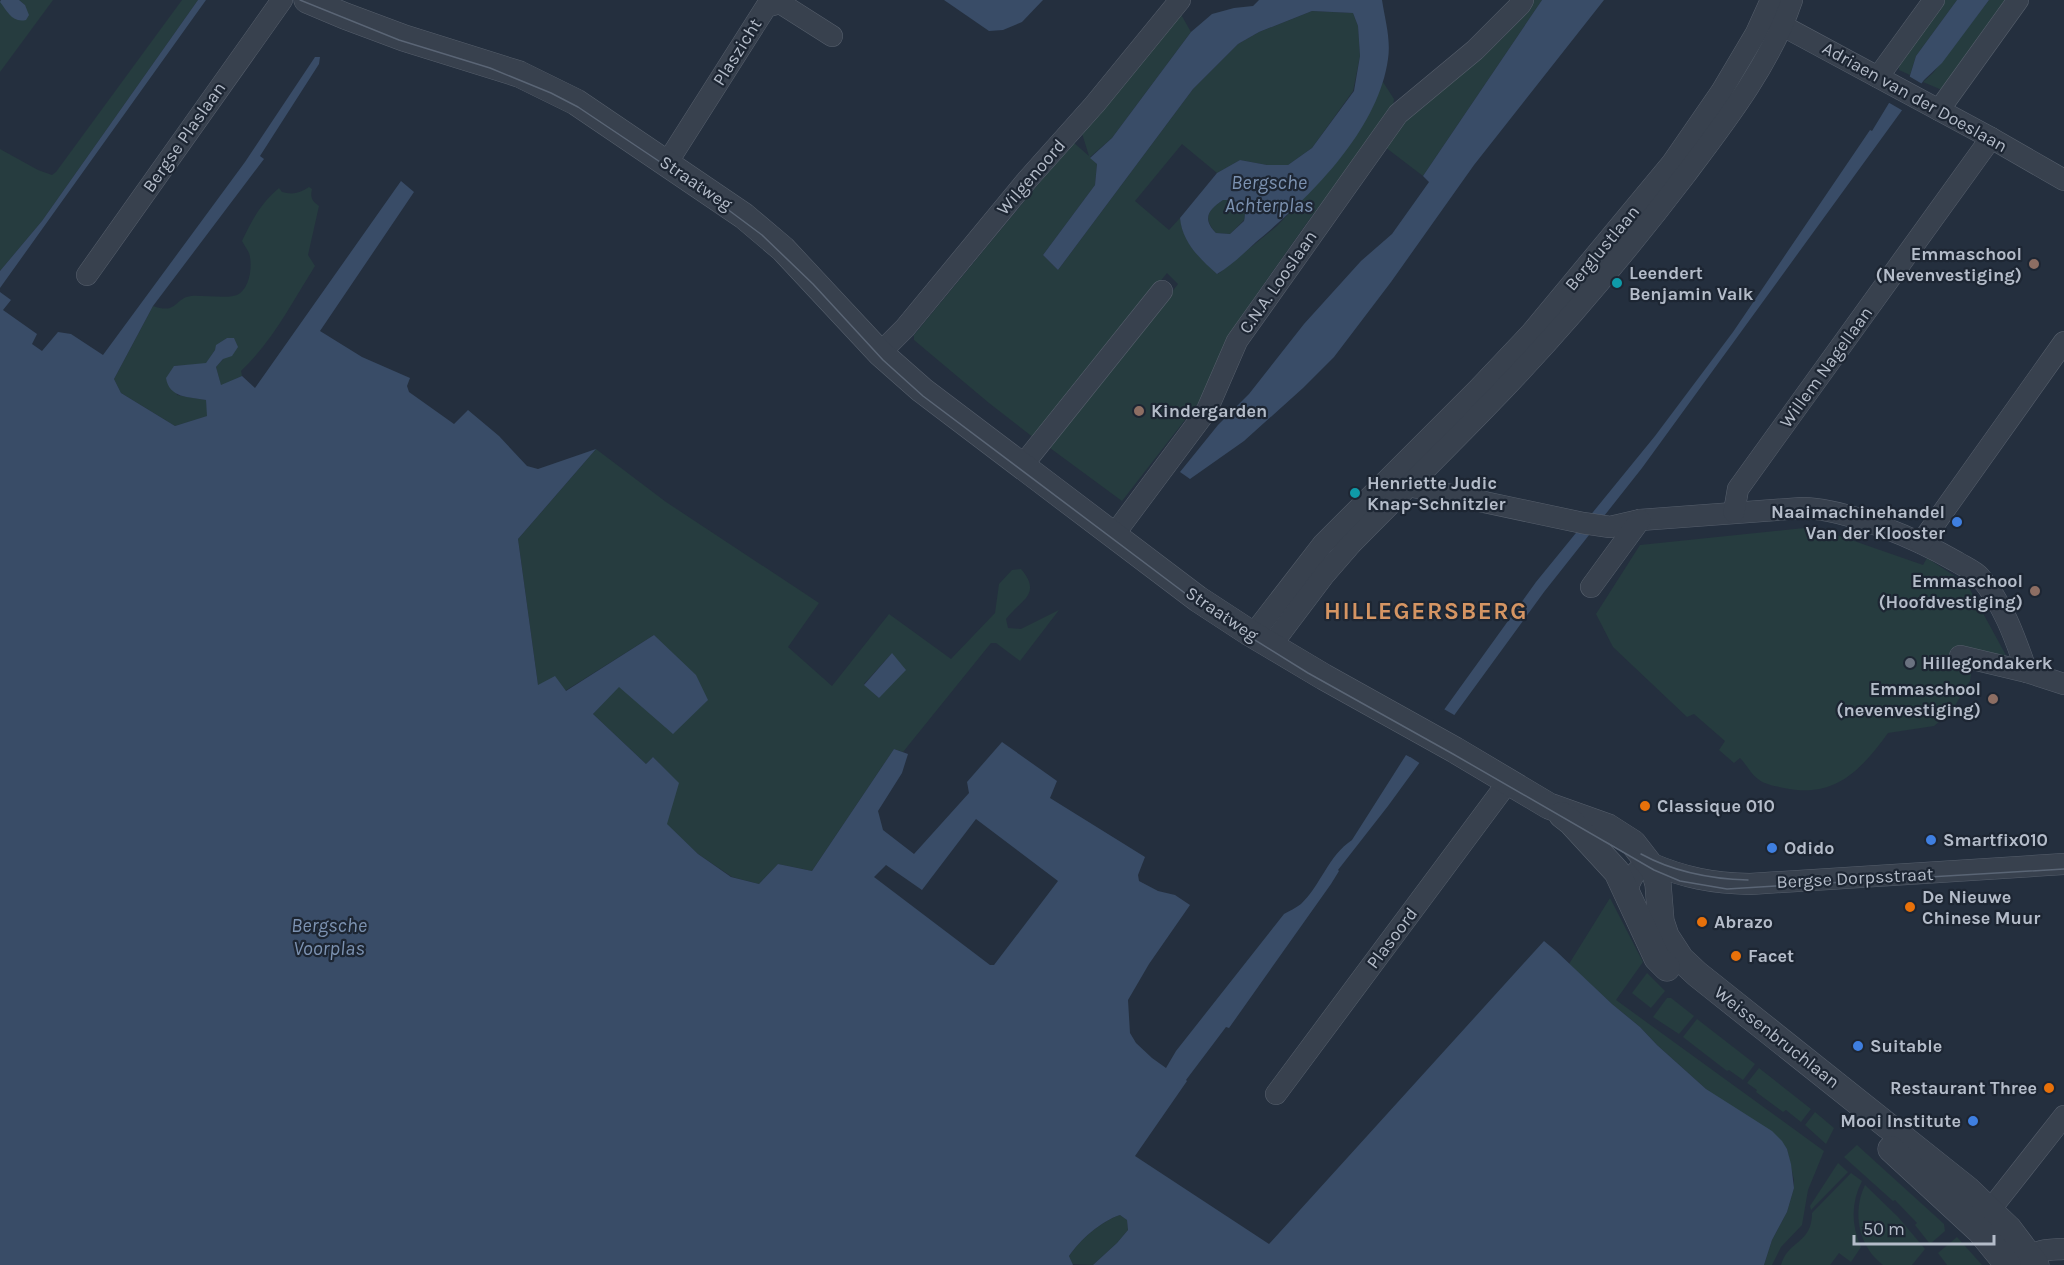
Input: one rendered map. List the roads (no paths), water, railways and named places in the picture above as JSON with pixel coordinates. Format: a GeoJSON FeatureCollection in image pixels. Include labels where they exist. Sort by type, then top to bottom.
{"type":"FeatureCollection","features":[{"type":"Feature","properties":{"kind":"street","name":"Bergse Plaslaan"},"geometry":{"type":"LineString","coordinates":[[87,274],[282,0]]}},
{"type":"Feature","properties":{"kind":"street","name":"Straatweg"},"geometry":{"type":"LineString","coordinates":[[307,0],[404,38],[519,74],[576,102],[744,216],[783,249],[880,353],[922,390],[1198,599],[1273,647],[1437,740]]}},
{"type":"Feature","properties":{"kind":"street","name":"Wilgenoord"},"geometry":{"type":"LineString","coordinates":[[880,353],[905,328],[1180,0]]}},
{"type":"Feature","properties":{"kind":"street","name":"C.N.A. Looslaan"},"geometry":{"type":"LineString","coordinates":[[1113,536],[1207,410],[1237,341],[1398,114],[1475,50],[1520,5],[1522,0]]}},
{"type":"Feature","properties":{"kind":"street","name":"Berglustlaan"},"geometry":{"type":"LineString","coordinates":[[1273,647],[1273,643],[1325,574],[1402,479],[1538,339],[1679,169],[1739,101],[1773,14],[1792,0]]}},
{"type":"Feature","properties":{"kind":"street"},"geometry":{"type":"LineString","coordinates":[[1878,77],[1934,0]]}},
{"type":"Feature","properties":{"kind":"street"},"geometry":{"type":"LineString","coordinates":[[1939,110],[2018,0]]}},
{"type":"Feature","properties":{"kind":"street","name":"Plaszicht"},"geometry":{"type":"LineString","coordinates":[[667,163],[766,7],[780,3],[832,36]]}},
{"type":"Feature","properties":{"kind":"street","name":"Adriaen van der Doeslaan"},"geometry":{"type":"LineString","coordinates":[[1773,14],[1878,77],[2064,180]]}},
{"type":"Feature","properties":{"kind":"street","name":"Willem Nagellaan"},"geometry":{"type":"LineString","coordinates":[[1734,512],[1738,489],[1991,138]]}},
{"type":"Feature","properties":{"kind":"street"},"geometry":{"type":"LineString","coordinates":[[1021,467],[1162,291]]}},
{"type":"Feature","properties":{"kind":"street"},"geometry":{"type":"LineString","coordinates":[[1921,543],[2064,342]]}},
{"type":"Feature","properties":{"kind":"street","name":"Berglustlaan"},"geometry":{"type":"LineString","coordinates":[[1250,633],[1255,632],[1323,544],[1402,479]]}},
{"type":"Feature","properties":{"kind":"street"},"geometry":{"type":"LineString","coordinates":[[1402,479],[1610,527],[1640,520],[1802,508],[1825,510],[1854,517],[1921,543],[1979,575],[2002,606],[2027,672]]}},
{"type":"Feature","properties":{"kind":"street"},"geometry":{"type":"LineString","coordinates":[[1591,587],[1640,520]]}},
{"type":"Feature","properties":{"kind":"street"},"geometry":{"type":"LineString","coordinates":[[1960,656],[2027,672],[2064,684]]}},
{"type":"Feature","properties":{"kind":"street","name":"Bergse Dorpsstraat"},"geometry":{"type":"LineString","coordinates":[[1437,740],[1555,809],[1571,822],[1617,872],[1626,894]]}},
{"type":"Feature","properties":{"kind":"street","name":"Plasoord"},"geometry":{"type":"LineString","coordinates":[[1276,1094],[1508,782]]}},
{"type":"Feature","properties":{"kind":"street","name":"Bergse Dorpsstraat"},"geometry":{"type":"LineString","coordinates":[[1555,809],[1608,827],[1633,843],[1650,862],[1672,873],[1704,881],[1750,884],[2064,864]]}},
{"type":"Feature","properties":{"kind":"street"},"geometry":{"type":"LineString","coordinates":[[1626,894],[1636,870],[1650,862]]}},
{"type":"Feature","properties":{"kind":"street","name":"Weissenbruchlaan"},"geometry":{"type":"LineString","coordinates":[[1650,862],[1656,877],[1660,921],[1666,936],[1692,980]]}},
{"type":"Feature","properties":{"kind":"street","name":"Weissenbruchlaan"},"geometry":{"type":"LineString","coordinates":[[1626,894],[1657,958],[1692,980],[1752,1027],[1879,1138],[1985,1221],[2025,1263],[2038,1251],[2064,1249]]}},
{"type":"Feature","properties":{"kind":"street"},"geometry":{"type":"LineString","coordinates":[[1985,1221],[2064,1116]]}},
{"type":"Feature","properties":{"kind":"water"},"geometry":{"type":"Polygon","coordinates":[[[1,0],[19,0],[25,5],[29,15],[26,20],[14,18],[0,2],[1,0]]]}},
{"type":"Feature","properties":{"kind":"water"},"geometry":{"type":"Polygon","coordinates":[[[198,0],[206,0],[0,288],[0,271],[42,221],[198,0]]]}},
{"type":"Feature","properties":{"kind":"water"},"geometry":{"type":"Polygon","coordinates":[[[944,0],[1043,0],[1022,22],[1003,30],[989,31],[944,0]]]}},
{"type":"Feature","properties":{"kind":"water","name":"Bergsche Achterplas"},"geometry":{"type":"Polygon","coordinates":[[[1259,0],[1382,0],[1388,37],[1388,59],[1382,86],[1371,112],[1356,137],[1338,161],[1298,205],[1228,267],[1217,274],[1198,256],[1184,235],[1180,218],[1217,173],[1240,160],[1267,165],[1288,165],[1312,148],[1354,91],[1360,56],[1358,26],[1353,13],[1312,11],[1259,32],[1238,44],[1193,89],[1058,270],[1043,255],[1095,185],[1097,164],[1090,158],[1112,138],[1191,32],[1212,14],[1253,6],[1259,0]],[[1223,200],[1209,215],[1209,223],[1216,233],[1230,234],[1244,221],[1243,207],[1237,202],[1223,200]]]}},
{"type":"Feature","properties":{"kind":"water"},"geometry":{"type":"Polygon","coordinates":[[[1542,0],[1604,0],[1474,165],[1391,282],[1334,357],[1244,441],[1190,479],[1180,472],[1218,425],[1249,394],[1304,324],[1361,261],[1392,234],[1429,182],[1423,176],[1542,0]]]}},
{"type":"Feature","properties":{"kind":"water","name":"Bergsche Voorplas"},"geometry":{"type":"Polygon","coordinates":[[[1957,0],[1989,0],[1942,63],[1924,80],[1642,468],[1544,592],[1388,806],[1338,870],[1331,884],[1229,1028],[1226,1027],[1186,1080],[1135,1156],[1269,1244],[1544,941],[1706,1089],[1772,1131],[1782,1141],[1791,1164],[1794,1188],[1787,1212],[1772,1240],[1764,1265],[1093,1265],[1128,1230],[1127,1220],[1120,1215],[1098,1226],[1079,1244],[1069,1256],[1073,1265],[0,1265],[0,292],[11,300],[3,310],[37,334],[32,344],[42,351],[58,332],[71,334],[103,355],[245,162],[315,57],[320,57],[319,64],[260,156],[264,159],[153,306],[114,379],[121,393],[175,426],[207,416],[206,400],[175,393],[168,385],[166,378],[174,366],[206,363],[216,345],[227,338],[234,338],[238,347],[232,356],[223,359],[216,367],[221,385],[242,376],[255,388],[401,181],[414,192],[320,331],[362,357],[410,378],[407,386],[409,392],[454,424],[468,410],[499,436],[527,466],[538,469],[596,449],[518,539],[538,685],[555,676],[566,691],[654,635],[696,675],[708,700],[673,734],[619,687],[593,714],[646,764],[653,757],[679,783],[667,824],[698,854],[731,877],[759,884],[778,864],[812,871],[894,749],[908,754],[902,773],[878,811],[883,830],[914,854],[969,793],[967,782],[1002,742],[1057,781],[1050,798],[1145,857],[1138,875],[1139,881],[1158,891],[1175,895],[1190,905],[1149,964],[1128,1000],[1130,1033],[1136,1043],[1166,1068],[1176,1051],[1284,914],[1308,896],[1337,854],[1352,840],[1406,755],[1410,757],[1536,582],[1655,436],[1733,332],[1870,130],[1872,131],[1889,103],[1895,100],[1908,82],[1916,56],[1957,0]],[[976,819],[922,890],[886,865],[874,877],[990,965],[994,965],[1058,881],[976,819]]]}},
{"type":"Feature","properties":{"kind":"water"},"geometry":{"type":"Polygon","coordinates":[[[892,653],[906,670],[879,698],[864,685],[892,653]]]}},
{"type":"Feature","properties":{"kind":"tram line"},"geometry":{"type":"LineString","coordinates":[[300,0],[399,40],[490,68],[551,93],[578,107],[699,188],[762,235],[813,284],[883,360],[923,396],[1210,612],[1308,673],[1654,870],[1680,881],[1727,889],[2064,869]]}},
{"type":"Feature","properties":{"kind":"tram line"},"geometry":{"type":"LineString","coordinates":[[1641,854],[1666,866],[1693,873],[1748,880]]}},
{"type":"Feature","properties":{"kind":"place","name":"Emmaschool (Nevenvestiging)"},"geometry":{"type":"Point","coordinates":[2034,264]}},
{"type":"Feature","properties":{"kind":"place","name":"Leendert Benjamin Valk"},"geometry":{"type":"Point","coordinates":[1617,283]}},
{"type":"Feature","properties":{"kind":"place","name":"Kindergarden"},"geometry":{"type":"Point","coordinates":[1139,411]}},
{"type":"Feature","properties":{"kind":"place","name":"Henriette Judic Knap-Schnitzler"},"geometry":{"type":"Point","coordinates":[1355,493]}},
{"type":"Feature","properties":{"kind":"place","name":"Naaimachinehandel Van der Klooster"},"geometry":{"type":"Point","coordinates":[1957,522]}},
{"type":"Feature","properties":{"kind":"place","name":"Emmaschool (Hoofdvestiging)"},"geometry":{"type":"Point","coordinates":[2035,591]}},
{"type":"Feature","properties":{"kind":"place","name":"Hillegondakerk"},"geometry":{"type":"Point","coordinates":[1910,663]}},
{"type":"Feature","properties":{"kind":"place","name":"Emmaschool (nevenvestiging)"},"geometry":{"type":"Point","coordinates":[1993,699]}},
{"type":"Feature","properties":{"kind":"place","name":"Classique 010"},"geometry":{"type":"Point","coordinates":[1645,806]}},
{"type":"Feature","properties":{"kind":"place","name":"Smartfix010"},"geometry":{"type":"Point","coordinates":[1931,840]}},
{"type":"Feature","properties":{"kind":"place","name":"Odido"},"geometry":{"type":"Point","coordinates":[1772,848]}},
{"type":"Feature","properties":{"kind":"place","name":"De Nieuwe Chinese Muur"},"geometry":{"type":"Point","coordinates":[1910,907]}},
{"type":"Feature","properties":{"kind":"place","name":"Abrazo"},"geometry":{"type":"Point","coordinates":[1702,922]}},
{"type":"Feature","properties":{"kind":"place","name":"Facet"},"geometry":{"type":"Point","coordinates":[1736,956]}},
{"type":"Feature","properties":{"kind":"place","name":"Suitable"},"geometry":{"type":"Point","coordinates":[1858,1046]}},
{"type":"Feature","properties":{"kind":"place","name":"Restaurant Three"},"geometry":{"type":"Point","coordinates":[2049,1088]}},
{"type":"Feature","properties":{"kind":"place","name":"Mooi Institute"},"geometry":{"type":"Point","coordinates":[1973,1121]}},
{"type":"Feature","properties":{"kind":"district","name":"HILLEGERSBERG"},"geometry":{"type":"Point","coordinates":[1426,611]}}]}
